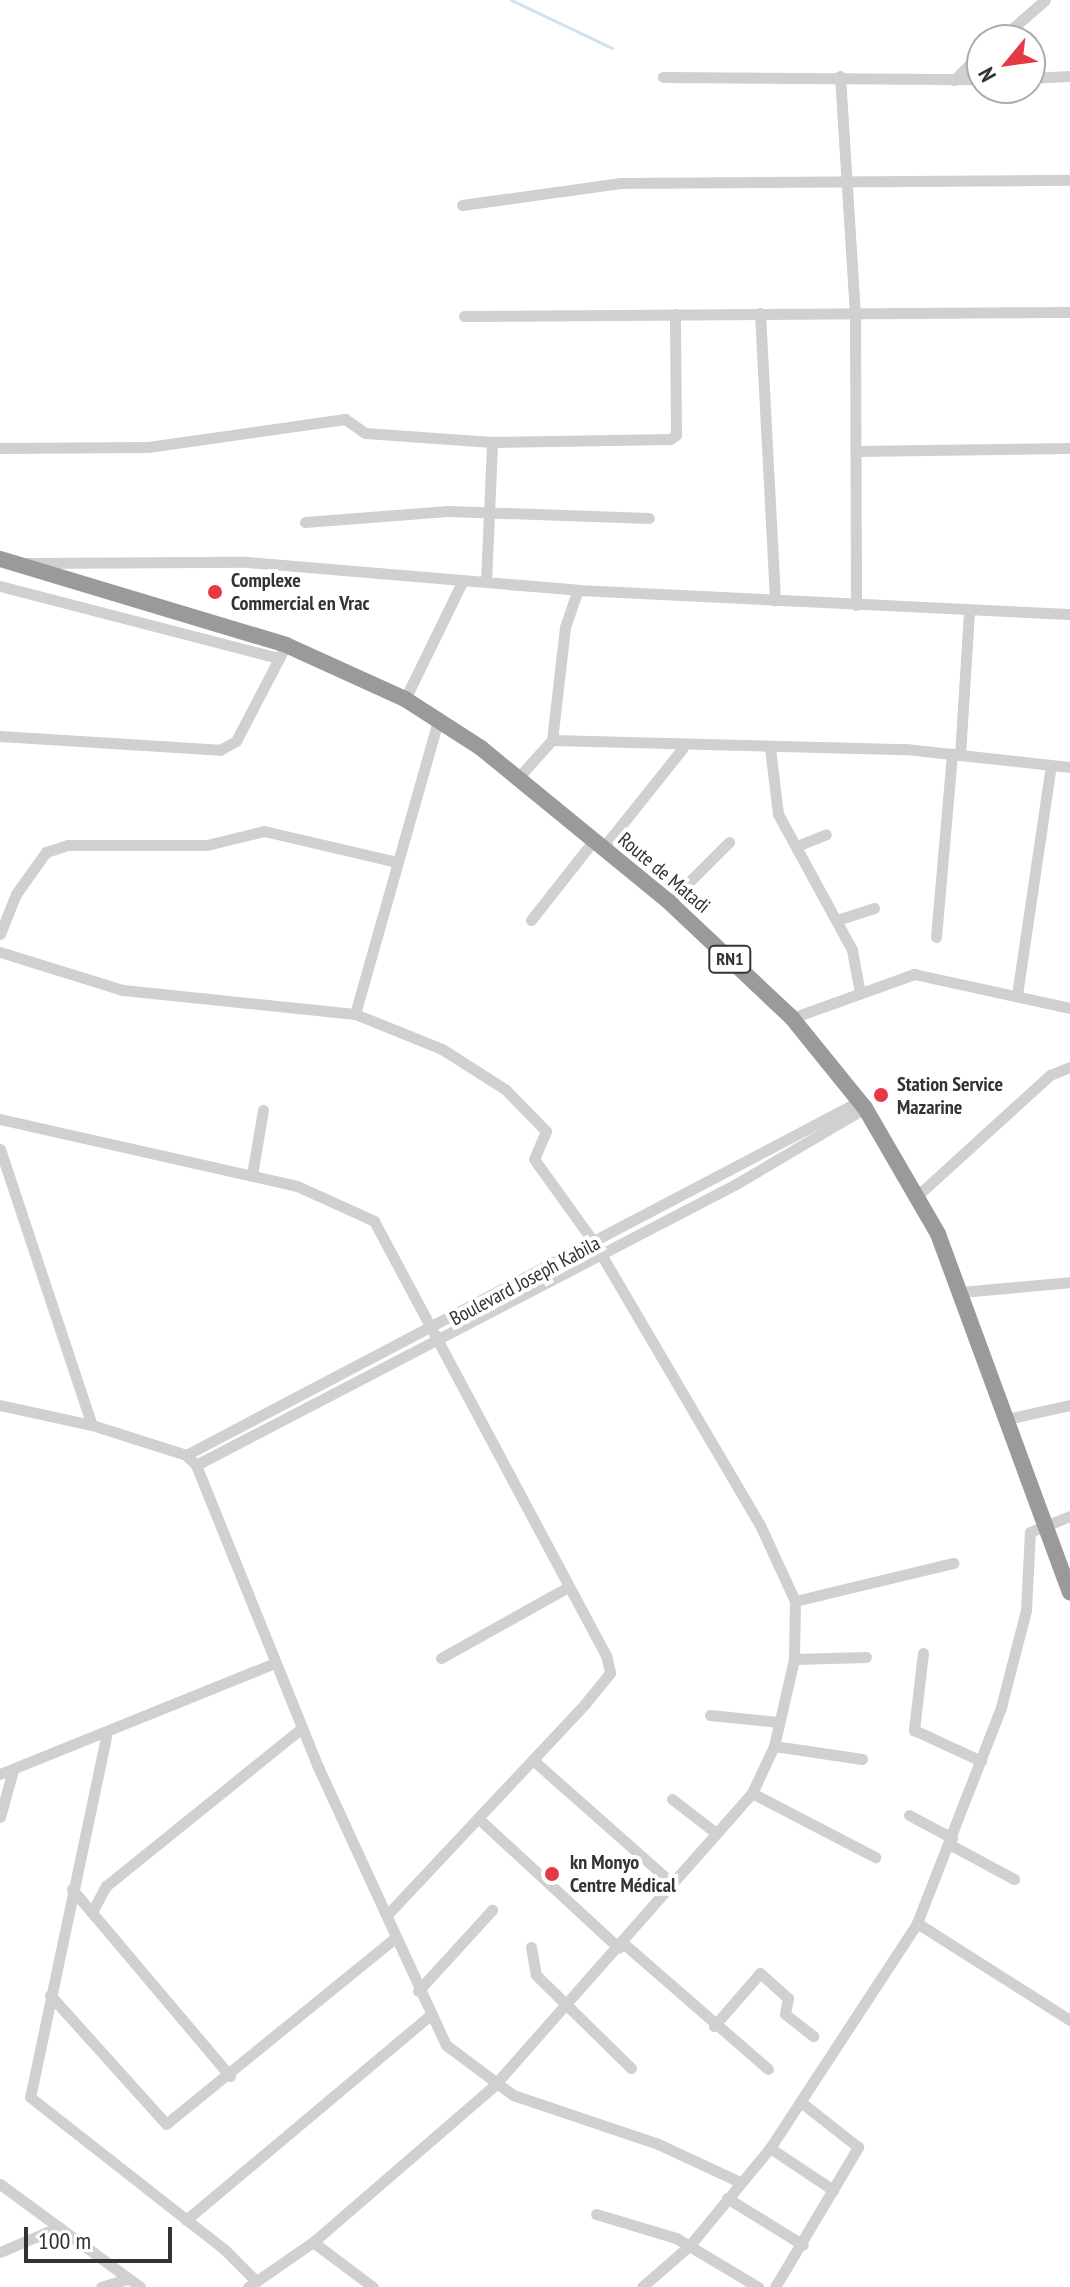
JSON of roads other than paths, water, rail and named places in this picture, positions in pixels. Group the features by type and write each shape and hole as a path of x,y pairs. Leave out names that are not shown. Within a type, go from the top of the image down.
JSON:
{"highway":[{"name":"Route de Matadi","path":"7,561 282,651 405,699 439,718 518,778 669,902 792,1018 862,1104 917,1196 961,1292 1070,1593"}],"street":[{"path":"1017,24 1045,0"},
{"path":"954,80 966,68"},
{"path":"840,76 855,312 856,605"},
{"path":"663,77 840,76 966,80"},
{"path":"1046,77 1070,76"},
{"path":"462,205 620,183 1069,183"},
{"path":"464,316 1070,312"},
{"path":"760,313 775,601"},
{"path":"0,448 148,447 345,419 369,433 492,442 672,439 675,314"},
{"path":"486,582 492,442"},
{"path":"856,451 1070,448"},
{"path":"305,522 435,511 649,518"},
{"path":"7,561 247,562 578,590 1070,614"},
{"path":"405,699 463,580"},
{"path":"0,586 282,651 236,741 220,750 0,736"},
{"path":"518,778 552,740 565,627 578,590"},
{"path":"936,937 969,611"},
{"path":"355,1014 439,718"},
{"path":"552,740 682,749 770,748 956,755 1070,767"},
{"path":"770,748 778,814 837,920 860,993"},
{"path":"531,920 682,749"},
{"path":"1017,995 1051,765"},
{"path":"0,934 16,894 46,852 67,845 207,845 264,831 397,862"},
{"path":"797,846 826,834"},
{"path":"669,902 729,842"},
{"path":"837,920 874,908"},
{"path":"0,952 123,990 355,1014 442,1049 506,1090 546,1131 534,1159 598,1249 760,1525 795,1601 794,1659 774,1746 752,1793 495,2085 313,2242 252,2285 186,2220 32,2100 50,1995 106,1737"},
{"path":"792,1018 914,974 1070,1008"},
{"path":"917,1196 1050,1075 1070,1067"},
{"name":"Boulevard Joseph Kabila","path":"196,1465 436,1341 862,1104"},
{"path":"252,1175 263,1110"},
{"path":"0,1119 252,1175 374,1221 436,1328 436,1341 568,1587 610,1673 534,1761 387,1915"},
{"path":"0,1149 92,1425"},
{"name":"Boulevard Joseph Kabila","path":"186,1455 598,1249"},
{"path":"961,1292 1070,1282"},
{"path":"0,1405 92,1425 186,1455 196,1465 302,1728 387,1915 428,2017 454,2053 495,2085 740,2182"},
{"path":"1007,1419 1070,1405"},
{"path":"642,2287 690,2245 770,2148 917,1923 981,1761 1021,1632 1030,1532 1045,1522 1070,1516"},
{"path":"795,1601 953,1563"},
{"path":"441,1658 568,1587"},
{"path":"923,1653 916,1735 981,1761"},
{"path":"794,1659 866,1657"},
{"path":"0,1774 106,1737 275,1663"},
{"path":"710,1715 779,1722"},
{"path":"92,1912 106,1886 302,1728"},
{"path":"774,1746 862,1759"},
{"path":"534,1761 673,1884"},
{"path":"0,1817 13,1770"},
{"path":"752,1793 875,1857"},
{"path":"672,1799 716,1833"},
{"path":"909,1815 1014,1879"},
{"path":"479,1819 714,2026 768,2069"},
{"path":"72,1889 230,2076"},
{"path":"418,1991 492,1910"},
{"path":"917,1923 1070,2020"},
{"path":"50,1995 162,2123 230,2076 395,1938"},
{"path":"531,1947 536,1975 631,2068"},
{"path":"714,2026 760,1973 788,1998 785,2014 813,2036"},
{"path":"186,2220 428,2017"},
{"path":"775,2287 803,2245 858,2143 802,2103"},
{"path":"770,2148 833,2190"},
{"path":"0,2184 140,2287"},
{"path":"727,2198 803,2245"},
{"path":"596,2214 690,2245 758,2287"},
{"path":"0,2252 59,2227"},
{"path":"313,2242 373,2287"},
{"path":"101,2287 128,2279"}],"waterway":[{"path":"511,0 612,48"}],"place":[{"name":"Complexe Commercial en Vrac","path":"215,592"},
{"name":"Station Service Mazarine","path":"881,1095"},
{"name":"kn Monyo Centre Médical","path":"552,1874"}]}
